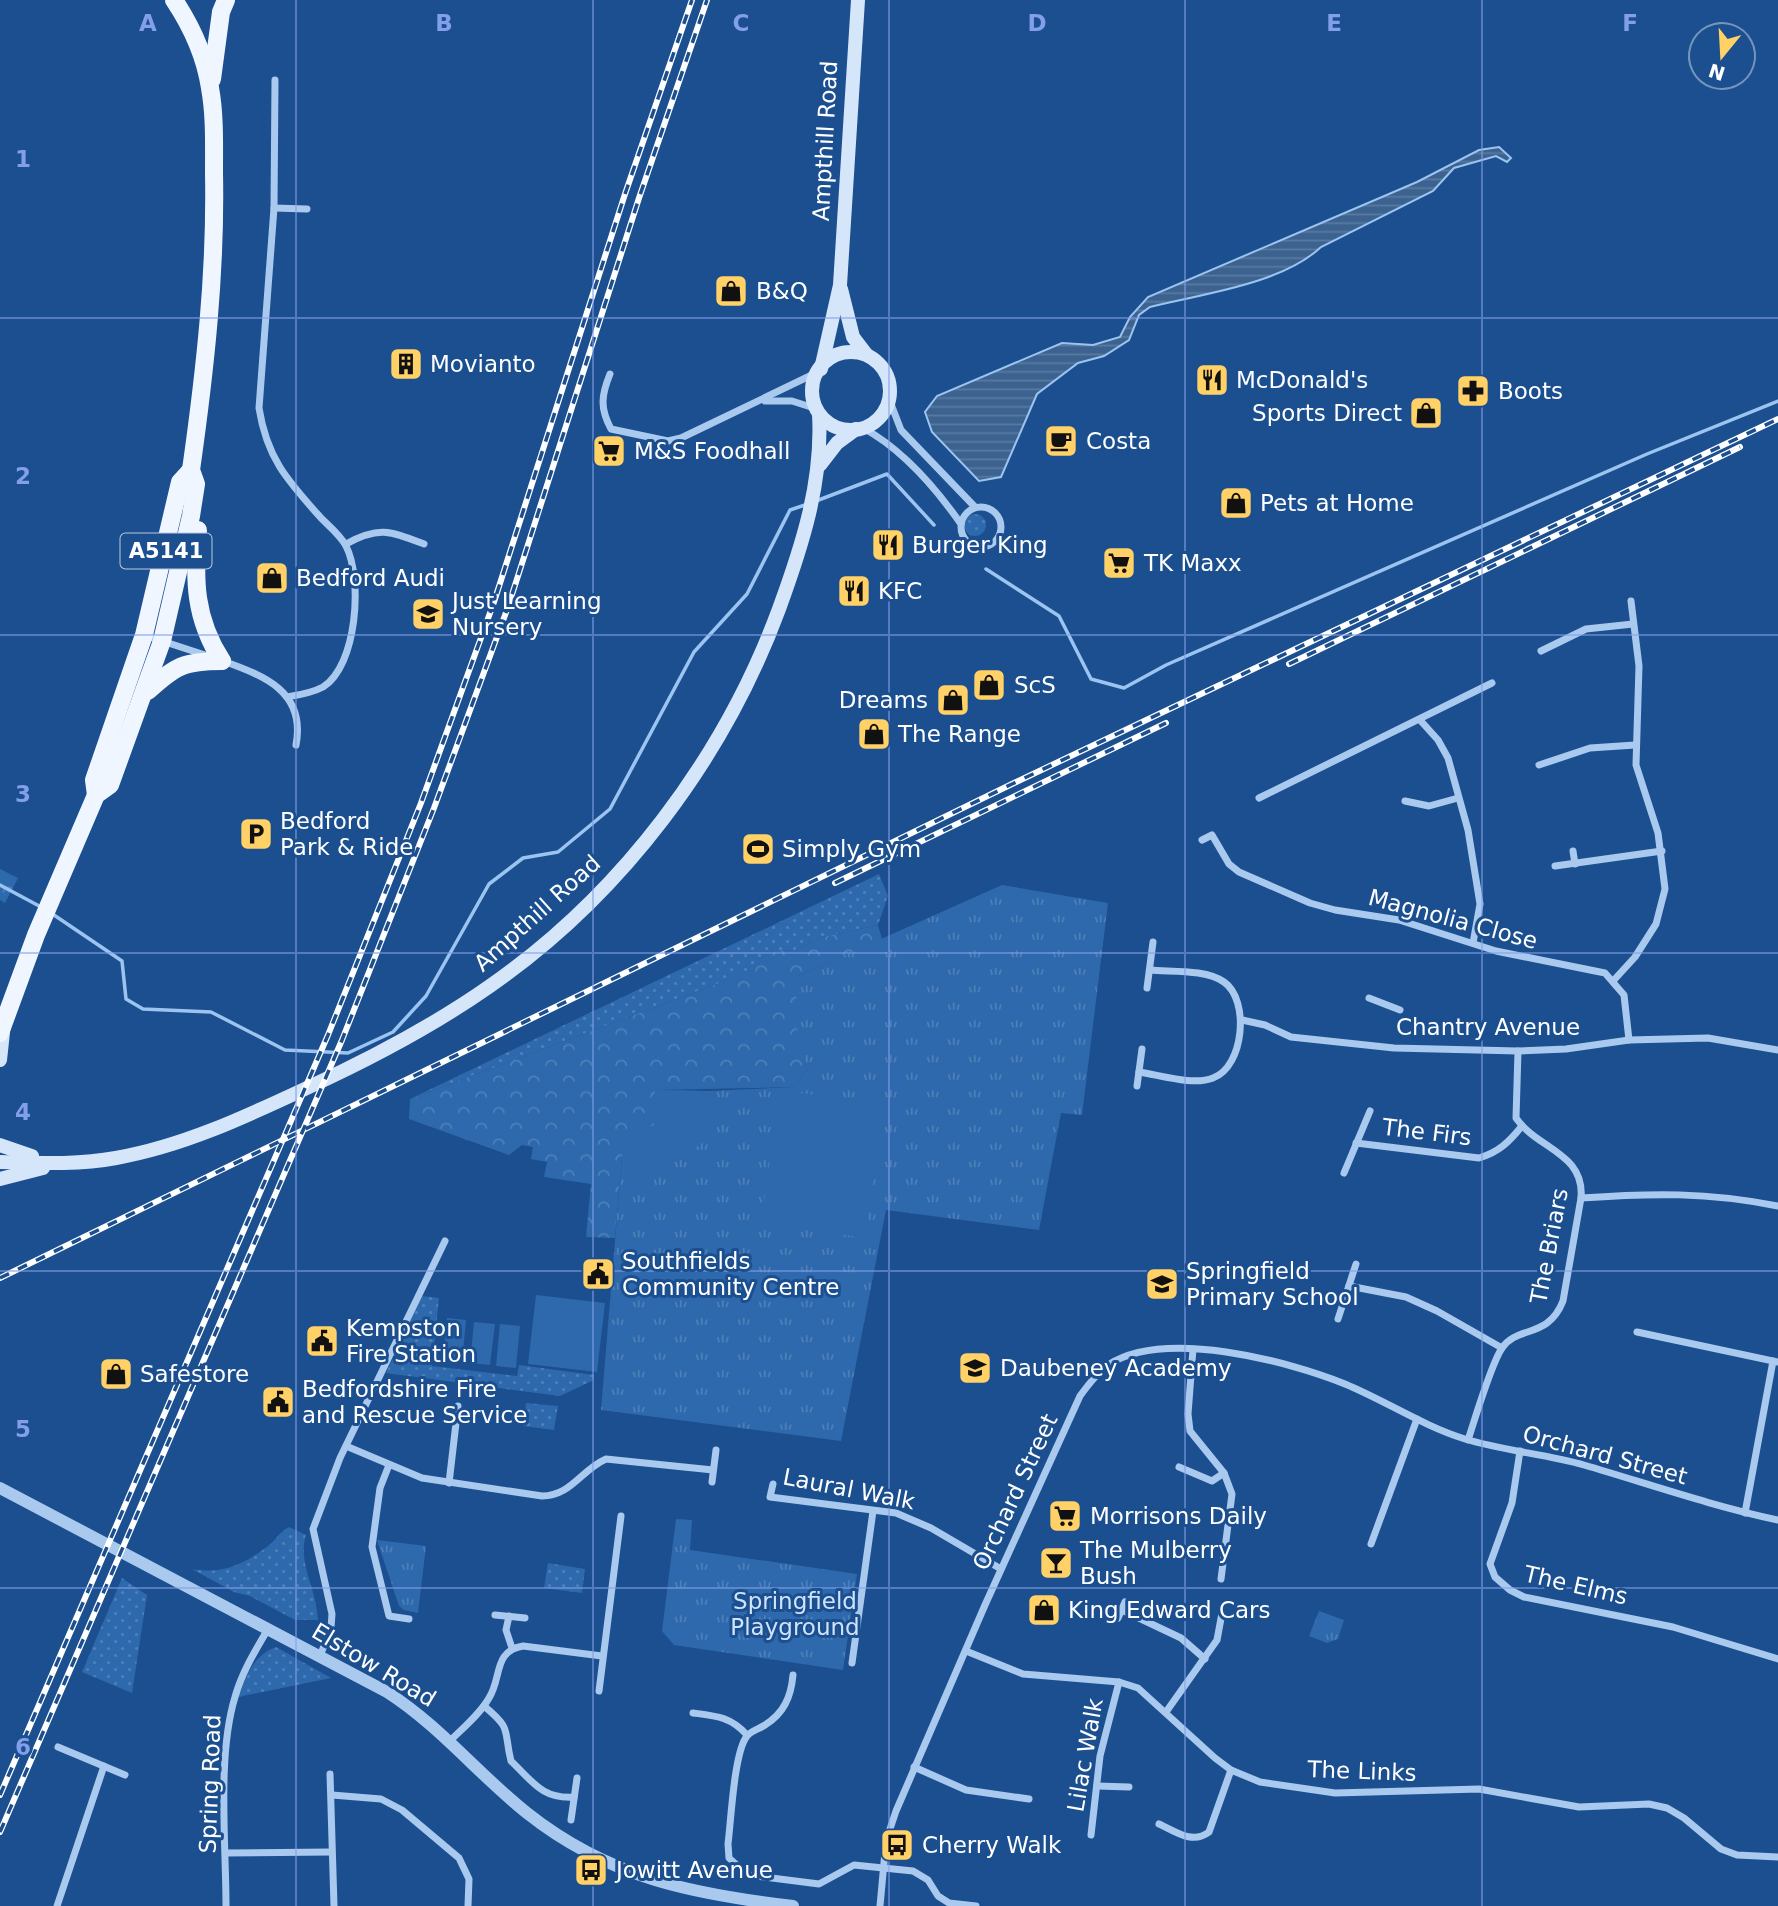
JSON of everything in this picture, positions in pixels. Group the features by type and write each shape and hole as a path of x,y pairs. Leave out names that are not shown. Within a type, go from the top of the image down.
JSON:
{"main road":[{"name":"A5141","path":"174,0 195,35 211,88"},
{"name":"A5141","path":"96,795 110,785 145,694 162,641 191,516 196,484 191,470 211,303 215,216 211,88 216,41 226,0"},
{"name":"Ampthill Road","path":"819,370 840,285 858,0"},
{"name":"Ampthill Road","path":"840,285 850,328 866,354"},
{"path":"866,354 884,369 890,384 889,399 877,419 859,429 833,426 817,411 812,390 819,370 842,355 866,354"},
{"name":"Ampthill Road","path":"0,1162 68,1163 113,1159 171,1145 239,1119 341,1072 468,1001 566,924 647,839 701,765 755,667 774,622 810,510 819,466 817,411"},
{"name":"Ampthill Road","path":"819,466 837,443 859,429"},
{"name":"A5141","path":"2,1026 36,935 96,795 94,780 144,635 180,482 191,470"},
{"path":"191,516 198,529 195,575 198,611 209,642 222,661"},
{"path":"145,694 175,667 199,661 222,661"},
{"path":"0,1060 2,1026"},
{"path":"0,1145 16,1153 68,1163"},
{"name":"Ampthill Road","path":"0,1179 68,1163"}],"street":[{"path":"275,80 274,208 259,408 263,438 275,463 292,485 345,544 356,583 354,616 346,652 336,674 324,686 287,697"},
{"path":"274,208 307,209"},
{"path":"610,374 601,396 603,413 611,429 668,440 681,438 764,401 819,370"},
{"path":"889,399 901,430 975,508"},
{"path":"764,401 792,401 817,411"},
{"path":"859,429 886,440 945,501 961,524"},
{"path":"975,508 987,508 999,519 1000,530 996,540 986,546 975,546 962,535 961,524 965,513 975,508"},
{"path":"345,544 368,532 383,531 424,544"},
{"path":"1629,1040 1624,995 1614,980 1635,957 1656,924 1665,889 1662,851 1636,765 1639,666 1631,601"},
{"path":"1541,651 1586,629 1633,624"},
{"path":"144,635 222,661 272,682 287,697 297,714 299,729 296,745"},
{"path":"1259,798 1492,683"},
{"path":"1420,720 1438,740 1448,758 1468,830 1480,904 1479,922 1473,943"},
{"path":"1539,765 1590,748 1635,745"},
{"path":"1405,801 1429,806 1458,798"},
{"name":"Magnolia Close","path":"1202,840 1212,835 1221,852 1239,872 1310,903 1399,920 1531,960 1593,969 1614,980"},
{"path":"1573,851 1575,864"},
{"path":"1555,866 1662,851"},
{"path":"1147,988 1153,942"},
{"path":"1139,1072 1211,1080 1222,1074 1230,1065 1242,1020 1239,1001 1232,989 1221,979 1150,970"},
{"path":"1369,998 1400,1010"},
{"name":"Chantry Avenue","path":"1242,1020 1265,1025 1291,1037 1325,1043 1518,1051 1566,1049 1629,1040 1708,1038 1778,1050"},
{"path":"1137,1086 1142,1049"},
{"path":"1518,1051 1515,1106 1516,1118 1522,1126"},
{"name":"The Firs","path":"1344,1173 1370,1111"},
{"name":"The Firs","path":"1356,1143 1479,1158 1495,1153 1507,1144 1522,1126"},
{"name":"The Briars","path":"1502,1348 1515,1338 1546,1325 1557,1315 1568,1277 1582,1185 1573,1163 1522,1126"},
{"path":"1580,1198 1671,1192 1711,1195 1778,1206"},
{"path":"320,1656 331,1628 332,1614 313,1528 346,1446 445,1241"},
{"path":"1338,1319 1356,1264"},
{"path":"1349,1286 1406,1297 1437,1311 1502,1348 1468,1440"},
{"path":"1637,1332 1775,1362 1745,1513"},
{"path":"1193,1349 1188,1414 1190,1431 1223,1472 1232,1494 1221,1579"},
{"name":"Orchard Street","path":"880,1906 881,1868 886,1841 914,1767 1080,1396 1110,1364 1138,1353 1193,1349 1275,1362 1345,1384 1468,1440 1582,1464 1745,1513 1778,1520"},
{"path":"449,1483 458,1406"},
{"path":"1371,1544 1417,1419"},
{"path":"346,1446 422,1478 556,1496 568,1490 592,1465 606,1459 713,1471"},
{"path":"712,1482 716,1450"},
{"name":"The Elms","path":"1520,1451 1512,1503 1490,1564 1495,1577 1510,1590 1524,1597 1673,1627 1778,1659"},
{"path":"389,1465 380,1488 372,1547 389,1616 408,1619"},
{"path":"1179,1467 1212,1481 1223,1472"},
{"name":"Laural Walk","path":"773,1484 770,1497 912,1518 1001,1569"},
{"name":"Elstow Road","path":"0,1488 387,1692 421,1714 526,1812 593,1857 655,1882 754,1904 793,1906"},
{"path":"852,1662 873,1511"},
{"path":"599,1691 621,1516"},
{"path":"1118,1618 1124,1606 1181,1638 1205,1659"},
{"path":"1166,1712 1217,1640 1222,1613"},
{"path":"495,1615 525,1618"},
{"path":"509,1616 506,1630 512,1648"},
{"name":"Spring Road","path":"226,1906 229,1721 245,1669 268,1629"},
{"path":"451,1740 492,1694 503,1656 512,1648 523,1646 602,1656"},
{"name":"The Links","path":"966,1651 1023,1674 1119,1682 1138,1688 1231,1770 1260,1782 1314,1792 1378,1794 1479,1789 1579,1807 1648,1804 1676,1813 1721,1849 1737,1855 1778,1857"},
{"path":"793,1675 791,1693 783,1710 767,1724 747,1735 740,1751 728,1844 729,1857 748,1875 819,1884 854,1865 913,1871 928,1880 938,1896 949,1903 976,1906"},
{"name":"Lilac Walk","path":"1091,1835 1100,1756 1119,1682"},
{"path":"484,1706 502,1721 509,1734 511,1761 545,1794 557,1798 574,1797"},
{"path":"694,1713 724,1716 737,1723 747,1735"},
{"path":"58,1747 125,1774"},
{"path":"57,1906 104,1766"},
{"name":"Lilac Walk","path":"914,1767 966,1790 1029,1799"},
{"path":"1159,1824 1188,1837 1202,1837 1209,1832 1231,1770"},
{"path":"330,1774 334,1906"},
{"path":"571,1820 577,1778"},
{"path":"1097,1786 1129,1787"},
{"path":"332,1795 381,1799 402,1810 459,1858 469,1879 468,1906"},
{"path":"1083,1814 1093,1814"},
{"path":"226,1853 331,1852"}],"green space":[{"path":"975,514 983,517 986,525 983,533 975,536 967,533 964,525 967,517"},
{"path":"0,869 18,878 5,903 0,900"},
{"path":"879,874 888,896 878,925 823,937 795,950 770,952 751,969 717,984 410,1099"},
{"path":"1002,885 1108,903 1082,1115 1061,1113 1039,1230 886,1210 841,1441 601,1410 623,1144 654,1125 655,1090 708,1091 794,1087 809,1067 798,1050 796,977"},
{"path":"878,925 882,939 796,977 809,1067 794,1087 655,1090 655,1125 623,1144 615,1238 586,1237 591,1184 544,1177 547,1162 531,1159 533,1147 522,1145 509,1155 409,1119 410,1099 717,984 750,969 770,952 795,950 823,937"},
{"path":"655,1090 708,1091 707,1136 702,1144 647,1173 634,1171 622,1159 623,1144 654,1125"},
{"path":"780,1090 885,1105 865,1238 761,1222"},
{"path":"536,1295 605,1303 597,1372 528,1364"},
{"path":"422,1296 439,1298 432,1366 517,1376 519,1365 594,1375 594,1380 560,1396 386,1373"},
{"path":"447,1318 466,1320 462,1362 443,1360"},
{"path":"474,1322 495,1324 490,1365 470,1363"},
{"path":"500,1324 520,1326 516,1368 496,1366"},
{"path":"526,1403 558,1406 554,1430 523,1426"},
{"name":"Springfield Playground","path":"676,1519 692,1520 690,1550 857,1574 843,1670 674,1645 662,1631"},
{"path":"289,1527 306,1535 304,1555 318,1620 295,1620 192,1569 212,1570 238,1564 268,1547"},
{"path":"377,1540 426,1546 418,1613 399,1606"},
{"path":"548,1563 585,1569 582,1593 544,1588"},
{"path":"122,1578 147,1595 132,1693 82,1672"},
{"path":"1319,1611 1344,1620 1338,1639 1327,1643 1309,1636"},
{"path":"276,1647 331,1678 238,1697 256,1661"}],"shaded area":[{"path":"1499,147 1511,158 1507,162 1496,156 1454,168 1433,191 1321,247 1305,260 1285,270 1240,286 1150,307 1139,315 1129,340 1104,356 1078,363 1037,394 1001,477 979,481 932,432 925,412 937,396 1062,343 1093,345 1120,337 1130,317 1148,297 1417,182 1479,150"}],"waterway":[{"path":"986,569 1059,616 1091,679 1124,688 1166,665 1647,454 1778,401"},
{"path":"816,501 887,474 934,525"},
{"path":"51,913 122,961 126,999 143,1009 211,1012 285,1050 348,1053 393,1032 426,996 489,884 523,858 558,852 610,809 694,652 747,594 790,510 805,505"},
{"path":"0,885 41,907"}],"railway":[{"path":"0,1795 328,1035 421,803 494,602 625,194 692,0"},
{"path":"0,1832 342,1040 434,808 508,607 639,198 707,0"},
{"path":"0,1278 1012,784 1778,419"},
{"path":"1289,664 1740,447"},
{"path":"835,883 1166,723"}],"place":[{"name":"B&Q","path":"731,291"},
{"name":"Movianto","path":"406,364"},
{"name":"McDonald's","path":"1212,380"},
{"name":"Boots","path":"1473,391"},
{"name":"Sports Direct","path":"1426,413"},
{"name":"Costa","path":"1061,441"},
{"name":"M&S Foodhall","path":"609,451"},
{"name":"Pets at Home","path":"1236,503"},
{"name":"Burger King","path":"888,545"},
{"name":"TK Maxx","path":"1119,563"},
{"name":"Bedford Audi","path":"272,578"},
{"name":"KFC","path":"854,591"},
{"name":"Just Learning Nursery","path":"428,614"},
{"name":"ScS","path":"989,685"},
{"name":"Dreams","path":"953,700"},
{"name":"The Range","path":"874,734"},
{"name":"Bedford Park & Ride","path":"256,834"},
{"name":"Simply Gym","path":"758,849"},
{"name":"Southfields Community Centre","path":"598,1274"},
{"name":"Springfield Primary School","path":"1162,1284"},
{"name":"Kempston Fire Station","path":"322,1341"},
{"name":"Daubeney Academy","path":"975,1368"},
{"name":"Safestore","path":"116,1374"},
{"name":"Bedfordshire Fire and Rescue Service","path":"278,1402"},
{"name":"Morrisons Daily","path":"1065,1516"},
{"name":"The Mulberry Bush","path":"1056,1563"},
{"name":"King Edward Cars","path":"1044,1610"},
{"name":"Cherry Walk","path":"897,1845"},
{"name":"Jowitt Avenue","path":"591,1870"}]}
